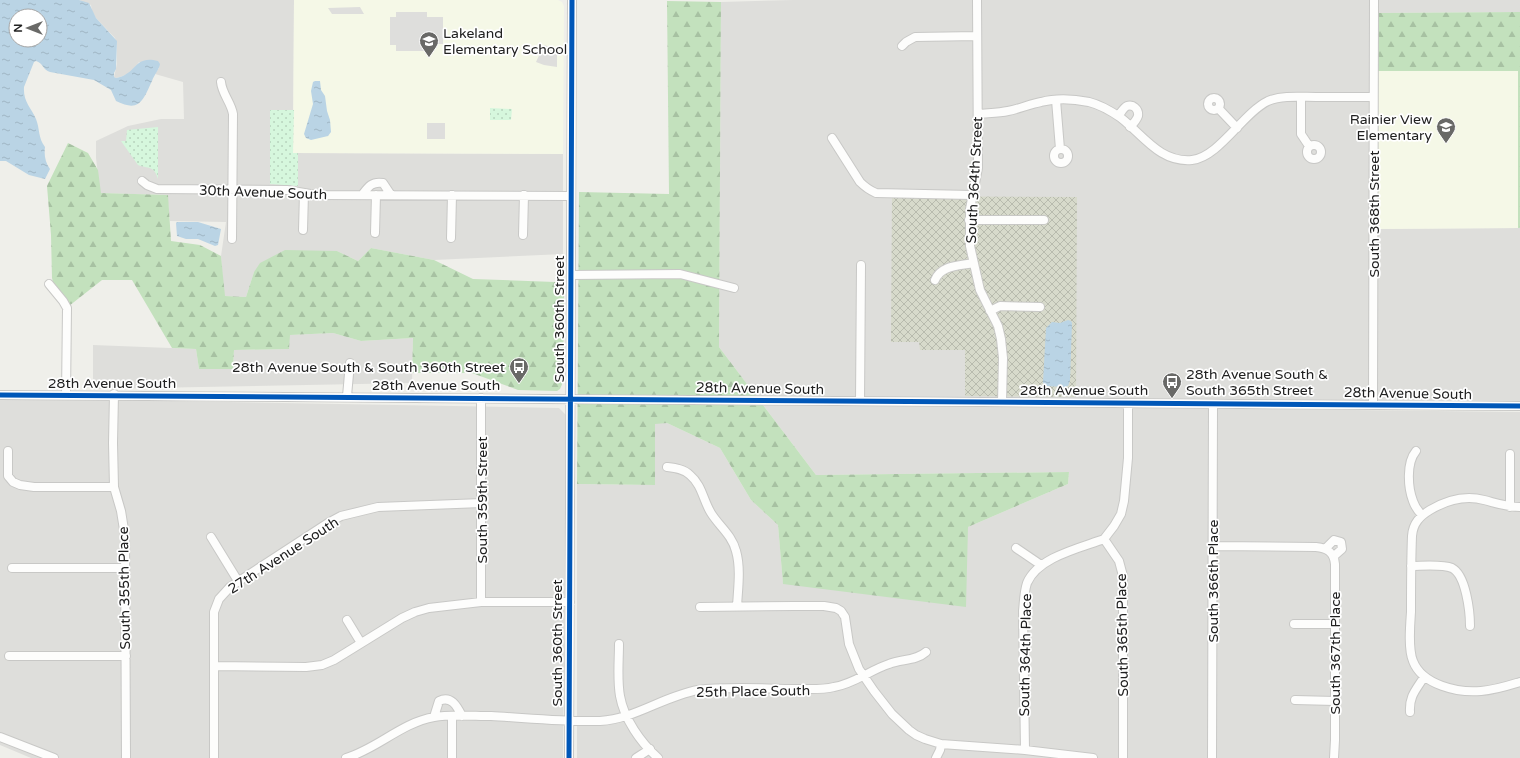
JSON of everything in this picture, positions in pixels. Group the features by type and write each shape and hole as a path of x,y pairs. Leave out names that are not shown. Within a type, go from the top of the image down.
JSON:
{"street":[{"name":"South 360th Street","path":"569,758 572,0"},
{"name":"South 364th Street","path":"977,0 978,168 972,195 969,220 970,246 980,290 998,326 1002,348 1002,402"},
{"name":"South 368th Street","path":"1373,405 1374,0"},
{"path":"902,46 915,37 977,36"},
{"path":"221,82 224,94 232,106 233,114 232,239"},
{"path":"1301,97 1301,134 1309,146"},
{"path":"978,114 1007,111 1042,101 1074,100 1088,102 1103,106 1118,116 1148,145 1157,151 1175,158 1188,160 1201,158 1207,155 1237,128 1256,108 1269,101 1281,98 1301,97 1373,97"},
{"path":"1056,100 1060,149"},
{"path":"1118,116 1127,106 1136,108 1138,111 1138,117 1130,127"},
{"path":"1219,109 1237,128"},
{"path":"832,138 860,182 866,188 876,193 972,195"},
{"name":"30th Avenue South","path":"142,181 157,189 287,190 316,195 571,196"},
{"path":"362,195 372,183 378,182 383,183 391,195"},
{"path":"303,230 304,193"},
{"path":"375,234 376,195"},
{"path":"451,238 452,195"},
{"path":"524,195 524,235"},
{"path":"969,220 1044,220"},
{"path":"934,280 943,270 973,263"},
{"path":"860,401 861,265"},
{"path":"571,275 680,274 734,288"},
{"path":"49,284 67,308 66,395"},
{"path":"990,311 1000,306 1040,307"},
{"path":"347,396 350,363"},
{"name":"28th Avenue South","path":"0,394 1520,406"},
{"name":"South 355th Place","path":"114,394 114,487 123,523 125,568 126,758"},
{"name":"South 359th Street","path":"481,398 481,602"},
{"path":"1016,548 1041,565 1054,558 1104,539 1121,514 1124,501 1128,458 1128,403"},
{"name":"South 366th Place","path":"1212,758 1213,404"},
{"path":"8,451 8,476 13,482 20,485 34,487 114,487"},
{"path":"1416,451 1410,462 1410,487 1413,502 1422,515"},
{"path":"1510,454 1510,507"},
{"path":"667,467 684,471 695,480 711,512 734,544 738,565 738,606"},
{"path":"1520,508 1510,507 1480,499 1464,498 1446,501 1422,515 1416,522 1412,530 1411,566 1411,655 1416,668 1424,677 1453,689 1472,691 1494,689 1520,682"},
{"name":"27th Avenue South","path":"214,666 214,612 219,600 227,590 238,581 328,523 341,516 378,507 482,503"},
{"path":"211,537 238,581"},
{"name":"South 365th Place","path":"1104,539 1119,561 1123,576 1123,758"},
{"name":"South 367th Place","path":"1213,546 1311,547 1329,552 1335,564 1336,740 1334,758"},
{"name":"South 364th Place","path":"1025,750 1024,602 1028,582 1034,571 1041,565"},
{"path":"1411,566 1444,566 1455,571 1460,578 1468,601 1470,626"},
{"path":"12,568 125,568"},
{"path":"214,758 214,666 314,666 334,660 397,621 415,612 429,608 481,602 570,602"},
{"path":"700,607 830,607 838,609 842,612 852,653 864,676 884,704 909,730 925,739 941,744 1025,750 1092,758"},
{"path":"347,620 361,643"},
{"path":"1294,624 1335,624"},
{"path":"619,644 620,692 622,704 643,741 658,758"},
{"name":"25th Place South","path":"346,758 396,732 422,720 434,717 462,716 610,720 628,716 677,696 697,690 821,689 840,686 889,664 918,657 926,652"},
{"path":"9,656 126,656"},
{"path":"1410,712 1412,696 1424,677"},
{"path":"434,717 439,701 446,699 454,702 462,716"},
{"path":"1295,700 1335,702"},
{"path":"452,716 452,758"},
{"path":"0,737 54,758"},
{"path":"936,758 941,744"},
{"path":"636,758 650,750"}],"shaded area":[{"path":"79,0 294,0 293,153 563,154 563,254 434,260 371,248 358,261 337,251 254,272 246,297 224,296 221,256 226,222 170,221 167,195 100,193 96,158 96,141 128,126 161,119 184,119 183,82 155,74 159,68 139,62 130,73 116,78 114,77 117,64 117,45 115,38 96,18 92,11 91,5"},
{"name":"Lakeland Elementary School","path":"294,0 558,0 562,2 564,6 563,154 293,153"},
{"path":"793,0 1520,0 1520,12 1374,13 1374,229 1520,228 1520,406 1117,407 1520,412 1520,758 577,758 577,484 655,485 655,423 667,423 720,448 751,500 778,525 783,583 968,527 1068,484 1069,472 816,475 719,347 721,2"},
{"path":"360,7 364,14 332,14 328,8"},
{"path":"396,12 427,12 427,17 443,17 443,44 434,44 434,51 396,51 396,45 390,45 390,17 396,17"},
{"path":"544,45 557,49 557,67 536,62"},
{"name":"Rainier View Elementary","path":"1373,71 1518,71 1518,228 1374,229"},
{"path":"427,123 445,123 445,139 427,139"},
{"path":"892,196 1077,197 1076,397 965,396 965,350 920,350 919,342 891,342"},
{"path":"333,333 361,341 413,338 412,383 93,389 93,345 196,349 199,369 233,369 234,350 289,349 289,335"},
{"path":"0,398 559,408 566,415 563,758 31,758 0,745"}],"green space":[{"path":"667,1 721,2 719,347 816,475 1069,472 1068,484 968,527 966,607 783,584 778,525 751,500 720,448 667,423 655,424 655,485 577,484 579,192 669,194"},
{"path":"1520,12 1520,228 1518,228 1518,71 1373,71 1374,13"},
{"path":"490,108 512,109 511,120 490,120"},
{"path":"270,110 294,110 293,153 298,153 298,186 270,184"},
{"path":"158,127 158,179 153,169 138,165 121,141 126,141 127,130"},
{"path":"68,143 88,153 98,170 101,193 168,195 171,241 200,245 221,256 225,296 246,297 254,272 260,263 285,250 337,251 358,261 371,248 434,260 473,279 555,282 564,297 563,382 560,389 557,391 518,390 472,373 412,373 413,338 361,341 333,333 290,335 289,349 234,350 233,369 199,369 196,349 172,348 132,280 102,280 69,306 54,286 52,278 51,235 47,186"}],"water":[{"path":"0,0 79,0 89,3 96,18 117,41 116,69 114,77 116,78 123,76 144,61 158,61 160,64 143,99 140,103 130,106 116,101 111,90 94,80 50,72 40,63 36,61 34,62 24,87 24,92 26,101 36,119 41,140 45,147 46,161 50,169 45,179 29,175 6,161 0,161"},
{"path":"320,81 321,90 325,96 331,132 328,136 311,140 306,138 304,134 313,104 311,91 313,82"},
{"path":"177,222 198,222 221,229 218,245 215,246 198,239 186,239 177,236"},
{"path":"1068,320 1072,323 1070,381 1068,386 1065,387 1044,385 1046,328 1052,322 1060,323"}],"cycle path":[{"path":"569,758 572,0"},
{"path":"0,395 1520,406"}],"place":[{"name":"Lakeland Elementary School","path":"429,58"},
{"name":"Rainier View Elementary","path":"1446,144"},
{"name":"28th Avenue South & South 360th Street","path":"519,384"},
{"name":"28th Avenue South & South 365th Street","path":"1172,399"}]}
